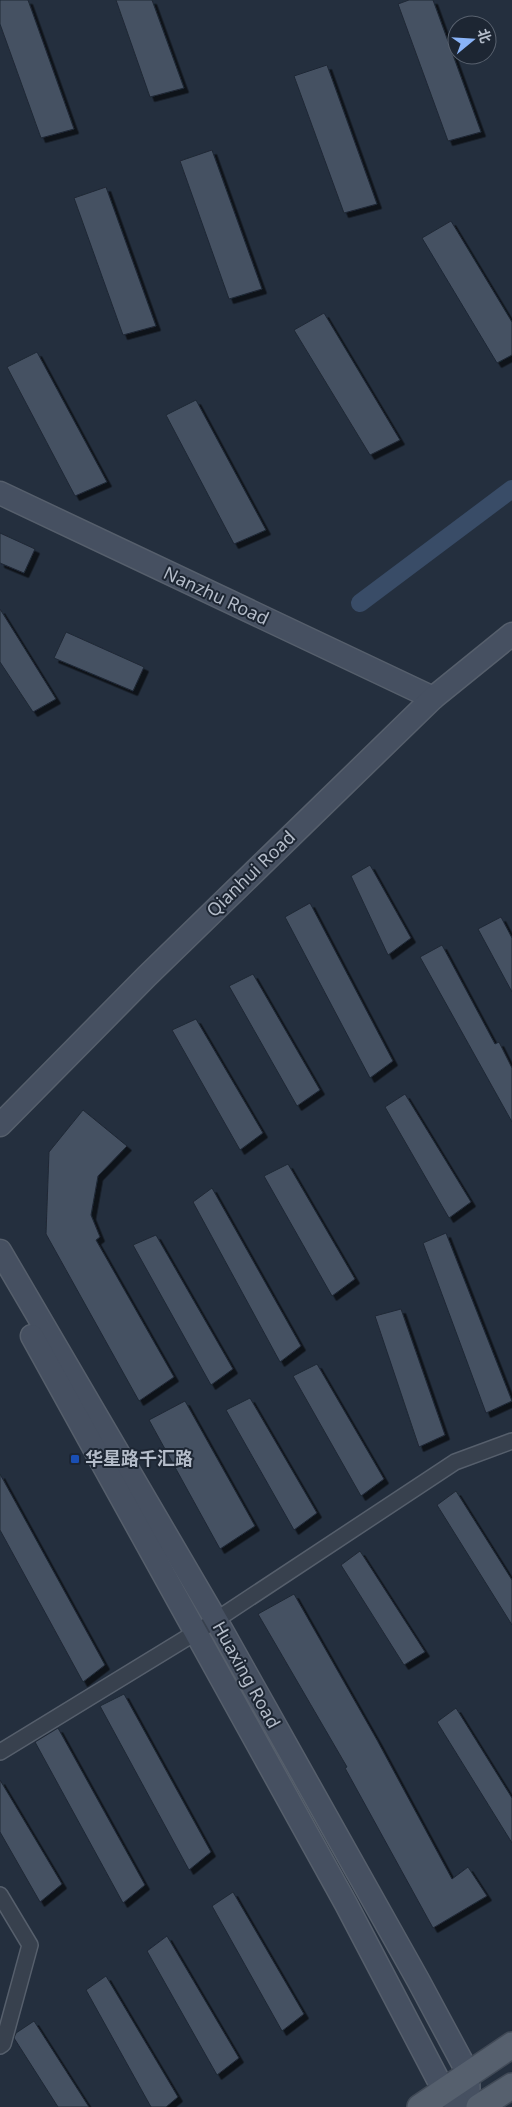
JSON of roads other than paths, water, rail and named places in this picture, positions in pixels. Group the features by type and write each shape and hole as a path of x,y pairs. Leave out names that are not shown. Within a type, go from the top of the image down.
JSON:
{"main road":[{"path":"420,2107 453,2099 468,2073 512,2045"},
{"path":"479,2107 512,2086"}],"street":[{"name":"Nanzhu Road","path":"0,493 433,698"},
{"name":"Qianhui Road","path":"0,1125 147,976 433,698 512,634"},
{"name":"Huaxing Road","path":"0,1251 216,1620 418,1980 468,2073 469,2107"},
{"path":"0,1278 453,2099"},
{"path":"0,1752 216,1620 455,1462 512,1442"},
{"path":"0,1895 30,1945 0,2046"}],"waterway":[{"path":"360,603 512,489"}],"place":[{"name":"华星路千汇路","path":"75,1459"}]}
